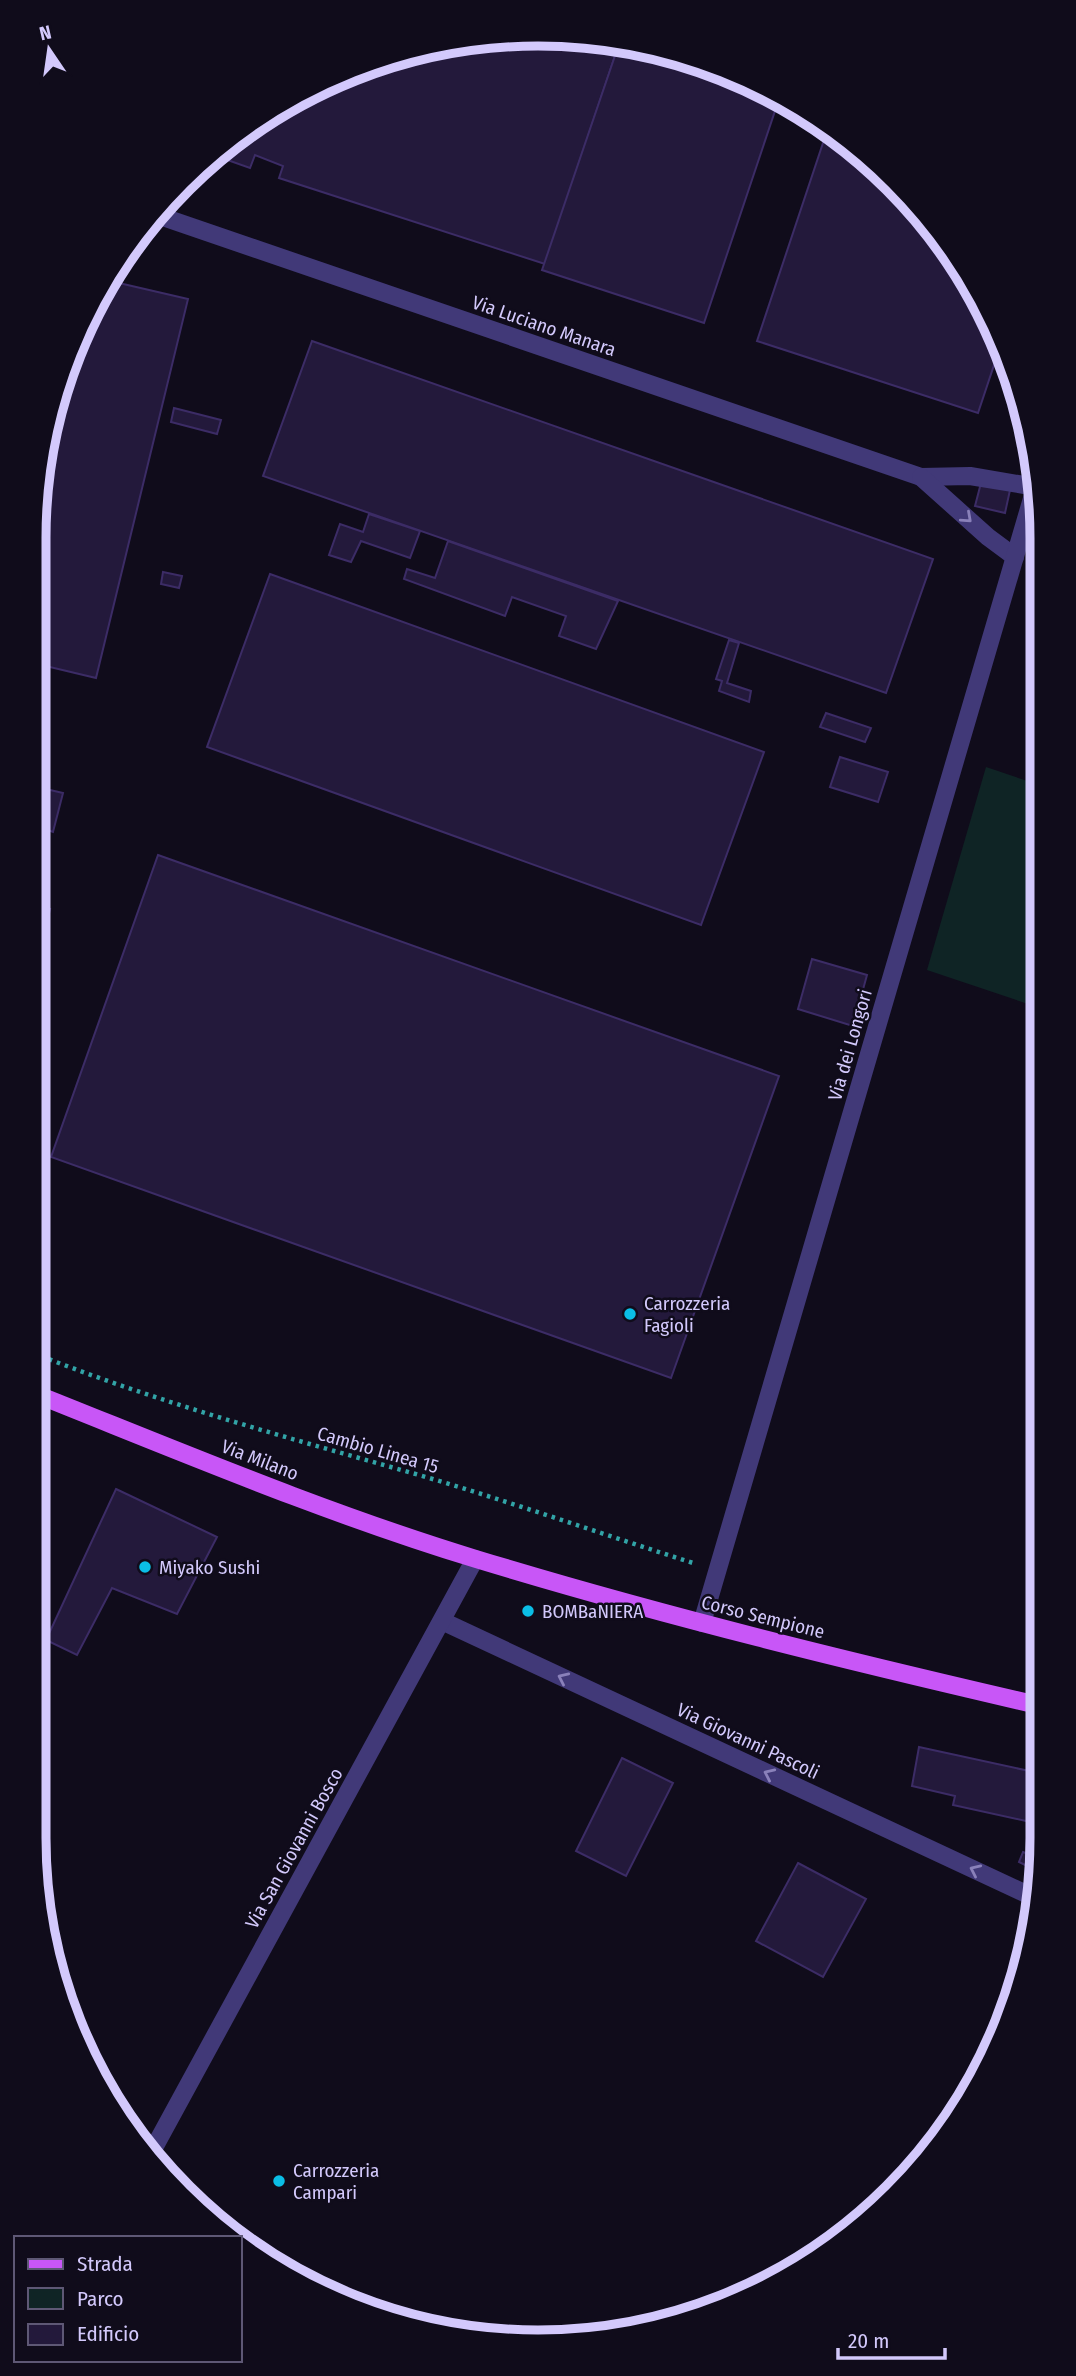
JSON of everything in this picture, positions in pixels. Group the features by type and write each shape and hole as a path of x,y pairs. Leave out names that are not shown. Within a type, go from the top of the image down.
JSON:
{"main road":[{"name":"Via Milano","path":"46,1398 230,1472 475,1559"},
{"name":"Corso Sempione","path":"475,1559 702,1623 1030,1703"}],"street":[{"name":"Via Luciano Manara","path":"164,217 922,477 970,477 1027,482"},
{"name":"Via Luciano Manara","path":"922,477 988,537 1015,556"},
{"name":"Via dei Longori","path":"702,1623 1029,509"},
{"name":"Via San Giovanni Bosco","path":"155,2147 475,1559"},
{"name":"Via Giovanni Pascoli","path":"442,1621 1027,1894"}],"path":[{"name":"Cambio Linea 15","path":"46,1358 283,1438 422,1476 717,1571"}],"green space":[{"path":"986,767 1030,782 1030,1005 927,970"}],"building":[{"path":"506,47 570,47 616,52 545,264 279,178 283,166 255,155 250,168 224,159 264,129 320,96 411,62"},
{"path":"616,52 665,62 696,72 776,107 704,323 542,270"},
{"path":"825,138 886,190 929,238 965,292 996,359 978,413 757,341"},
{"path":"117,283 188,299 96,678 46,666 47,506 62,411 83,350"},
{"path":"312,341 933,559 886,693 263,476"},
{"path":"174,408 221,420 217,434 171,422"},
{"path":"981,483 1010,490 1005,513 975,506"},
{"path":"369,514 420,531 410,558 361,541 351,562 329,555 340,524 363,532"},
{"path":"448,541 618,601 596,649 559,636 566,616 512,597 505,616 404,579 407,569 435,578"},
{"path":"163,572 182,576 179,588 161,584"},
{"path":"270,574 764,752 701,925 207,747"},
{"path":"729,640 739,643 727,683 751,691 749,702 719,691 722,681 716,679"},
{"path":"826,713 871,728 865,742 820,727"},
{"path":"840,757 888,772 878,802 830,787"},
{"path":"46,789 63,793 53,832 48,830 46,838"},
{"path":"158,855 779,1076 671,1378 51,1157"},
{"path":"46,909 50,909 46,927"},
{"path":"812,959 867,975 853,1026 798,1009"},
{"path":"116,1489 217,1537 177,1614 112,1588 77,1655 46,1640"},
{"path":"919,1747 1030,1771 1030,1822 953,1805 955,1796 912,1786"},
{"path":"622,1758 673,1783 626,1876 576,1851"},
{"path":"1023,1852 1029,1855 1029,1867 1019,1862"},
{"path":"798,1863 866,1899 823,1977 756,1941"}],"place":[{"name":"Carrozzeria Fagioli","path":"630,1314"},
{"name":"Miyako Sushi","path":"145,1567"},
{"name":"BOMBaNIERA","path":"528,1611"},
{"name":"Carrozzeria Campari","path":"279,2181"}]}
